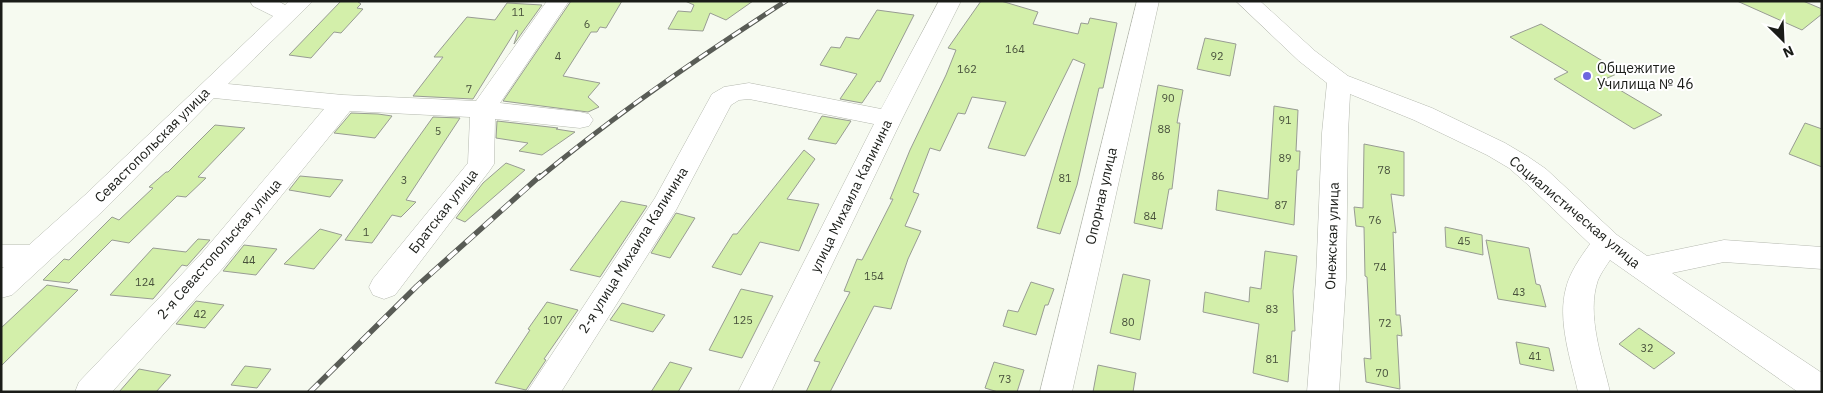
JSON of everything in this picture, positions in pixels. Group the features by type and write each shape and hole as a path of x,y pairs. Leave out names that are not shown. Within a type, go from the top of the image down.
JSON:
{"street":[{"path":"261,1 295,8"},
{"path":"483,109 558,1"},
{"name":"улица Михаила Калинина","path":"754,392 889,119 950,1"},
{"name":"Опорная улица","path":"1056,392 1148,1"},
{"name":"Социалистическая улица","path":"1247,1 1307,56 1339,80 1423,114 1507,155 1536,176 1607,243 1822,391"},
{"name":"Севастопольская улица","path":"1,287 95,202 208,90 295,8"},
{"name":"Онежская улица","path":"1323,392 1331,279 1335,133 1339,80"},
{"path":"208,90 343,103 483,109 580,120"},
{"name":"2-я улица Михаила Калинина","path":"543,392 666,203 721,100 733,93 749,91 889,119"},
{"name":"2-я Севастопольская улица","path":"91,392 212,261 343,103"},
{"name":"Братская улица","path":"384,287 480,164 483,109"},
{"path":"1594,392 1578,315 1578,295 1584,278 1607,243"},
{"path":"1641,268 1724,251 1822,258"},
{"path":"1,256 34,256"}],"building":[{"path":"341,1 357,1 361,4 357,8 363,9 341,33 334,32 311,58 289,55"},
{"path":"571,1 622,1 606,28 600,27 597,32 591,32 563,76 600,83 588,97 599,107 588,112 503,101"},
{"path":"685,1 753,1 726,20 710,13 703,31 668,29 678,11 691,12 694,5"},
{"path":"981,1 1001,1 1038,12 1033,24 1078,34 1081,23 1088,24 1090,18 1117,23 1103,88 1099,88 1077,185 1060,234 1037,228 1085,64 1073,59 1025,156 988,148 1006,102 972,97 965,114 958,113 940,151 930,148 913,192 919,194 905,226 921,231 908,259 891,309 874,306 830,392 806,392 820,362 814,361 850,292 844,291 857,259 862,260 893,199 890,199 910,150 946,75 956,50 948,48"},
{"path":"1737,1 1803,1 1822,9 1822,14 1802,30"},
{"path":"507,3 542,5 514,44 518,31 516,30 473,99 413,96 443,57 434,57 467,17 495,20"},
{"path":"877,10 914,15 880,82 877,81 862,103 840,99 857,74 820,65 831,47 840,48 846,37 859,39"},
{"name":"Общежитие Училища № 46","path":"1541,24 1621,72 1603,80 1662,115 1634,129 1554,79 1568,72 1510,37"},
{"path":"1205,38 1236,44 1230,76 1197,69"},
{"path":"1158,85 1183,90 1177,123 1180,123 1172,189 1169,189 1162,229 1134,223"},
{"path":"1274,106 1298,110 1296,151 1300,151 1294,225 1216,210 1218,190 1268,199"},
{"path":"351,113 392,116 375,138 334,133"},
{"path":"822,116 851,121 836,144 808,139"},
{"path":"433,117 460,118 406,200 416,202 401,217 392,215 372,243 345,240"},
{"path":"497,121 558,128 556,129 575,132 542,155 519,151 528,143 496,138"},
{"path":"1805,123 1822,129 1822,167 1789,154"},
{"path":"215,125 245,128 198,177 206,178 186,197 177,196 129,243 112,240 69,283 43,280 64,259 69,260 112,217 119,220 153,188 149,187 168,172"},
{"path":"1364,144 1404,152 1404,196 1391,194 1396,233 1393,232 1396,315 1400,315 1402,336 1397,335 1400,389 1366,382 1364,358 1371,359 1367,277 1365,276 1364,227 1356,226 1354,207 1363,208"},
{"path":"804,150 815,159 787,199 819,204 799,251 760,242 741,275 712,267 733,234 737,234"},
{"path":"506,163 525,170 465,222 456,218 483,183"},
{"path":"300,176 343,180 330,197 289,190"},
{"path":"621,201 647,206 600,277 570,270"},
{"path":"676,213 695,218 670,258 651,253"},
{"path":"1445,227 1482,235 1483,255 1446,247"},
{"path":"320,229 342,235 314,269 284,264"},
{"path":"198,239 210,240 187,266 182,265 153,299 110,295 153,248 186,252"},
{"path":"1486,240 1529,248 1536,284 1540,285 1546,307 1498,299"},
{"path":"244,245 277,249 256,275 223,271"},
{"path":"1265,251 1297,256 1293,291 1295,331 1292,331 1288,382 1253,373 1259,324 1203,312 1205,292 1249,302 1250,287 1261,289"},
{"path":"1123,274 1150,280 1140,340 1110,333"},
{"path":"1031,282 1054,289 1048,305 1045,305 1036,335 1003,326 1008,310 1018,312"},
{"path":"47,285 78,290 1,366 1,328"},
{"path":"741,289 773,296 742,358 709,350"},
{"path":"196,301 224,305 205,328 176,324"},
{"path":"547,302 578,310 544,359 546,360 526,390 495,383 530,330 528,329"},
{"path":"622,303 665,315 653,332 610,320"},
{"path":"1639,328 1675,353 1654,369 1619,344"},
{"path":"1516,342 1549,348 1554,371 1520,364"},
{"path":"670,362 692,368 678,392 651,392"},
{"path":"994,362 1024,370 1017,392 998,392 985,388"},
{"path":"1098,365 1136,373 1133,392 1093,392"},
{"path":"245,366 271,369 257,388 231,385"},
{"path":"139,369 171,375 156,392 119,392"}],"railway":[{"path":"539,178 598,131 660,86 786,1"},
{"path":"310,392 417,286 540,176"}],"place":[{"name":"Общежитие Училища № 46","path":"1587,76"}]}
